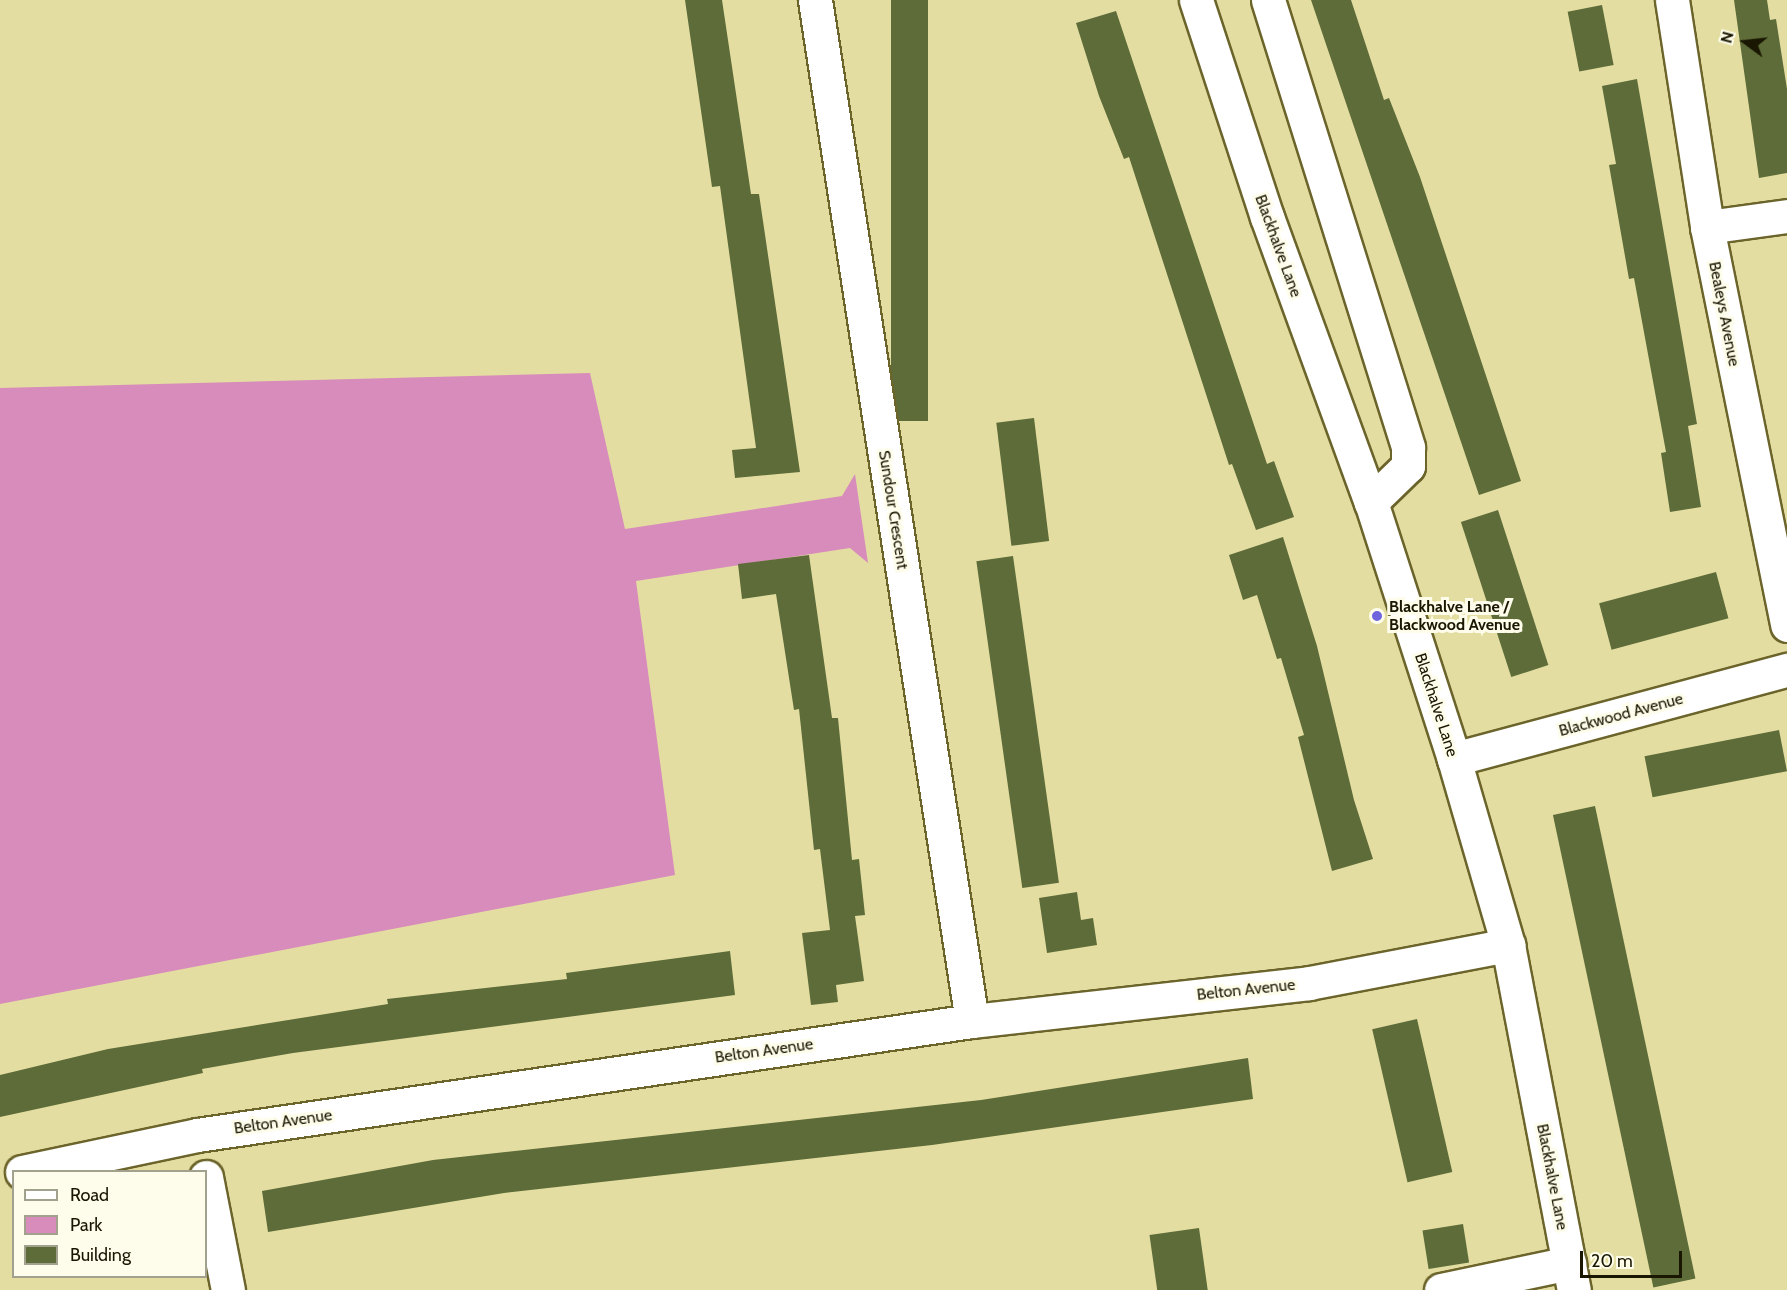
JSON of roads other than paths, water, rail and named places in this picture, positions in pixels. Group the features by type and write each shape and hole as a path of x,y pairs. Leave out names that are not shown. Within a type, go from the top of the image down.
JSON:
{"street":[{"name":"Sundour Crescent","path":"815,0 972,1021"},
{"name":"Blackhalve Lane","path":"1196,0 1268,217 1371,502 1454,759 1508,945 1571,1276"},
{"path":"1268,0 1408,448 1408,466 1371,502"},
{"name":"Bealeys Avenue","path":"1672,0 1707,227 1787,625"},
{"path":"1707,227 1787,216"},
{"name":"Blackwood Avenue","path":"1454,759 1787,669"},
{"name":"Belton Avenue","path":"31,1170 197,1135 972,1021 1309,983 1508,945"},
{"path":"197,1135 204,1170"},
{"path":"207,1182 228,1290"},
{"path":"1441,1290 1571,1276"}],"place":[{"name":"Blackhalve Lane / Blackwood Avenue","path":"1377,616"}]}
